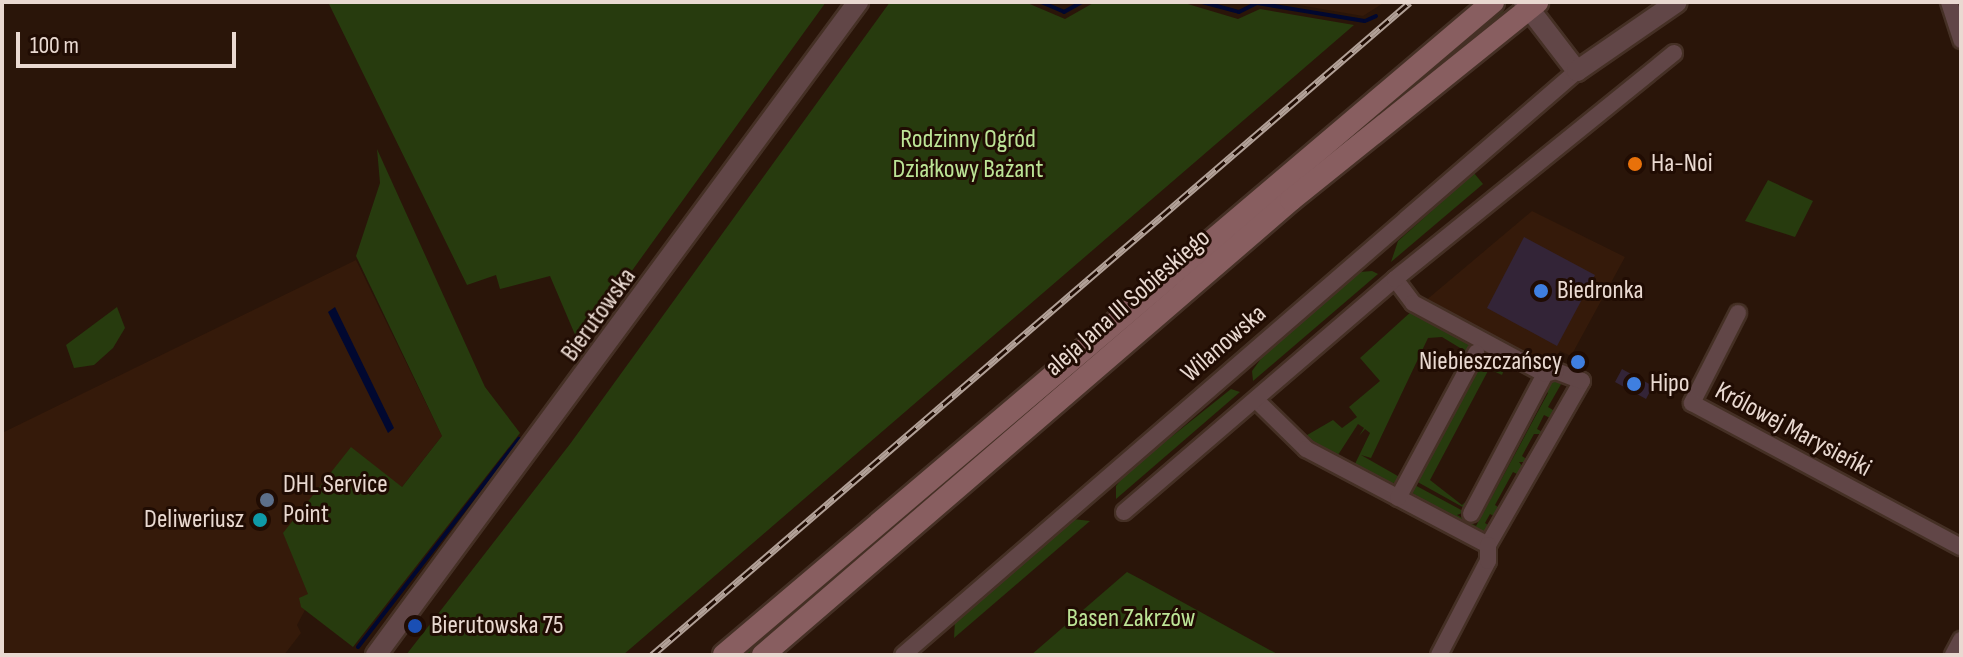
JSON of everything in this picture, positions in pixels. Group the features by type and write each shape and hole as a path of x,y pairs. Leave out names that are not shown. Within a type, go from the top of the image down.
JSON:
{"main road":[{"name":"aleja Jana III Sobieskiego","path":"724,655 1493,2"},
{"name":"aleja Jana III Sobieskiego","path":"763,655 1291,200 1529,5"}],"street":[{"name":"Bierutowska","path":"376,655 507,486 858,2"},
{"name":"Wilanowska","path":"903,655 1577,71 1677,2"},
{"path":"1949,2 1961,40"},
{"path":"1529,5 1577,71"},
{"path":"1124,512 1395,279 1674,53"},
{"path":"1395,279 1413,303 1545,374 1556,371 1582,381 1488,545 1488,561 1439,655"},
{"name":"Królowej Marysieńki","path":"1738,313 1692,403 1961,547"},
{"path":"1398,498 1476,353"},
{"path":"1471,514 1545,374"},
{"path":"1256,400 1306,449 1488,545"},
{"path":"1953,655 1961,640"}],"shaded area":[{"path":"1281,2 1385,2 1363,16"},
{"path":"1532,211 1625,257 1571,356 1560,351 1549,370 1424,302"},
{"path":"356,260 442,436 305,610 297,625 301,633 284,655 2,655 2,433"}],"green space":[{"path":"328,2 826,2 579,344 550,276 500,289 496,275 467,285"},
{"name":"Rodzinny Ogród Działkowy Bażant","path":"890,2 1025,2 1065,19 1095,2 1181,2 1238,19 1260,9 1354,25 623,655 406,655 570,444"},
{"path":"1498,11 1511,12 750,655 738,655"},
{"path":"377,149 485,387 520,433 353,647 301,607 299,598 308,594 283,533 351,447 402,487 442,436 356,256 380,183"},
{"path":"1474,173 1483,184 1391,262 1398,241"},
{"path":"1768,180 1813,201 1795,237 1745,221"},
{"path":"1360,272 1378,274 1253,381 1252,371 1263,356"},
{"path":"117,307 125,328 113,348 94,365 74,368 66,345"},
{"path":"1413,310 1469,338 1472,347 1470,354 1442,337 1428,338 1371,458 1361,455 1403,479 1391,484 1353,468 1370,433 1365,429 1359,436 1364,428 1358,424 1338,455 1343,460 1302,438 1333,420 1342,428 1357,417 1349,407 1380,381 1360,358"},
{"path":"1480,357 1504,370 1502,375 1489,369 1430,480 1462,505 1476,492 1468,510 1414,480"},
{"path":"1548,377 1564,379 1548,407 1558,413 1554,420 1544,415 1537,429 1546,434 1534,434 1522,456 1531,462 1519,462 1526,471 1523,477 1513,472 1495,505 1504,511 1500,519 1490,514 1485,523 1494,529 1490,533 1481,535 1412,493 1411,483 1465,512 1457,515 1476,526 1548,393 1542,389"},
{"path":"1231,389 1240,392 1116,499 1116,486 1126,473"},
{"path":"1073,519 1090,521 954,638 955,620"},
{"name":"Basen Zakrzów","path":"1127,572 1144,581 1279,655 1031,655"}],"water":[{"path":"335,307 394,428 388,433 328,312"}],"building":[{"name":"Biedronka","path":"1524,237 1595,275 1557,346 1487,308"},
{"name":"Hipo","path":"1622,369 1653,386 1646,399 1615,382"}],"waterway":[{"path":"1041,2 1064,12 1082,2"},
{"path":"1202,2 1239,12 1257,3 1365,21 1376,16"},
{"path":"358,647 519,439"}],"railway":[{"path":"652,655 1410,2"}],"place":[{"name":"Ha-Noi","path":"1635,164"},
{"name":"Biedronka","path":"1541,291"},
{"name":"Niebieszczańscy","path":"1578,362"},
{"name":"Hipo","path":"1634,384"},
{"name":"DHL Service Point","path":"267,500"},
{"name":"Deliweriusz","path":"260,520"},
{"name":"Bierutowska 75","path":"415,626"}]}
